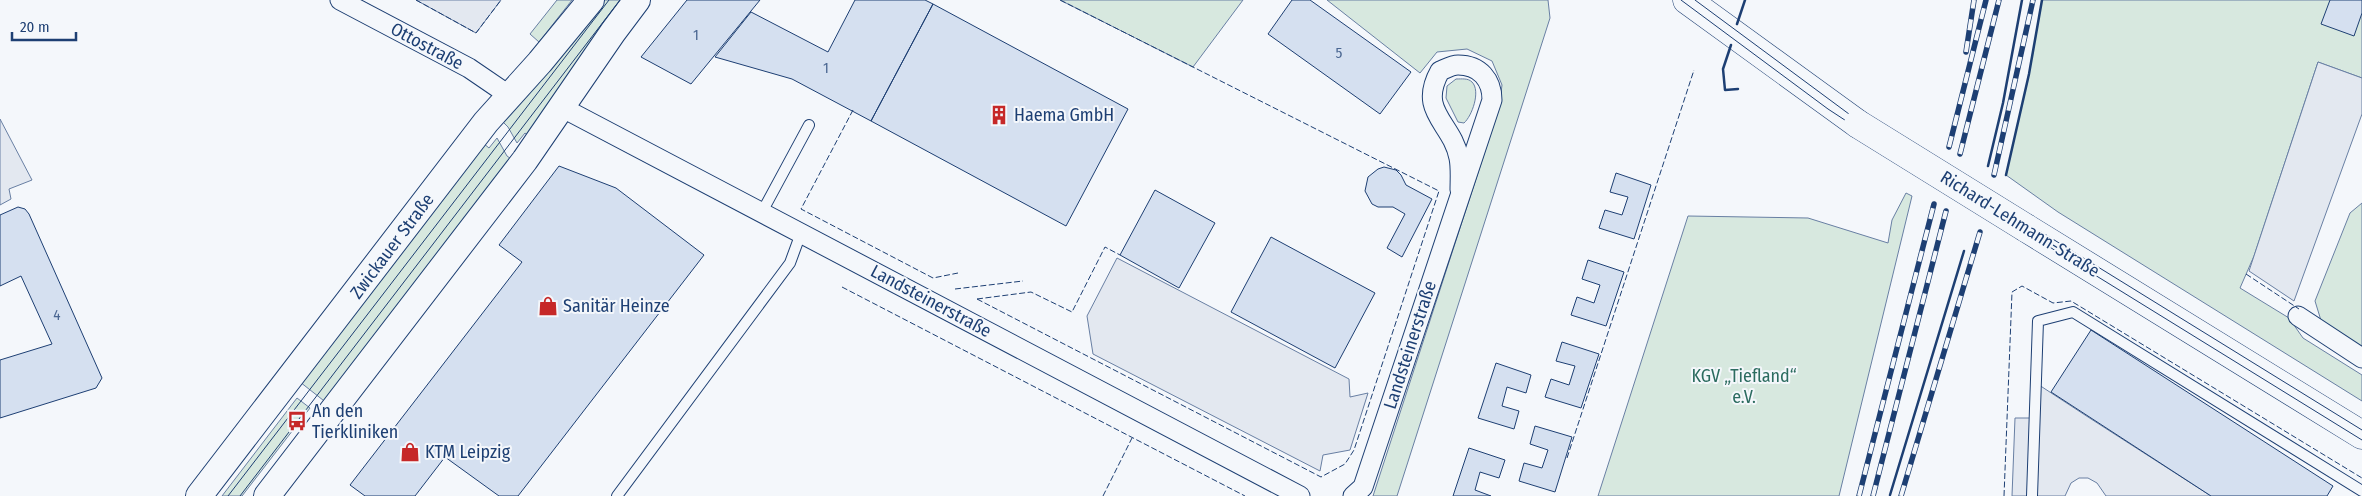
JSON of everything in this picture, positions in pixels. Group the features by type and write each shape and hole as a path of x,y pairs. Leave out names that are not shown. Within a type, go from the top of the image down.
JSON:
{"main road":[{"name":"Zwickauer Straße","path":"199,496 486,122 591,0"},
{"path":"267,496 520,167 637,0"},
{"name":"Richard-Lehmann-Straße","path":"1687,0 1858,124 2362,435"}],"street":[{"name":"Ottostraße","path":"340,0 469,68 510,96"},
{"name":"Landsteinerstraße","path":"1354,496 1363,487 1460,190 1492,100 1492,87 1488,78 1469,66 1457,65 1440,72 1431,92 1434,109 1448,132 1459,157 1460,190"},
{"name":"Landsteinerstraße","path":"561,107 1300,496"},
{"path":"2298,316 2362,358"}],"lane":[{"path":"762,212 809,125"},
{"path":"617,496 790,263 801,233"},
{"path":"2032,496 2038,321 2074,312 2362,491"}],"green space":[{"path":"557,0 572,0 539,42 530,34"},
{"path":"602,0 625,0 531,138 525,133 517,143 508,127 501,120"},
{"path":"1060,0 1243,0 1193,67"},
{"path":"1327,0 1548,0 1550,18 1397,496 1373,496 1499,108 1502,85 1492,61 1467,49 1437,52 1420,73"},
{"path":"2042,0 2362,0 2362,78 2318,62 2254,256 2240,288 2289,318 2303,338 2362,375 2362,401 2058,212 2006,175 2029,74"},
{"path":"1456,79 1465,79 1472,82 1476,91 1472,109 1464,123 1458,122 1446,98 1447,86"},
{"path":"497,138 507,156 514,161 328,404 300,382 483,143 489,148"},
{"name":"KGV „Tiefland“ e.V.","path":"1906,193 1912,196 1839,496 1598,496 1688,216 1808,218 1888,243 1892,220"},
{"path":"2362,203 2362,351 2323,327 2315,301 2350,213"},
{"path":"297,398 310,408 242,496 222,496"}],"shaded area":[{"path":"416,0 501,0 476,33"},
{"path":"2318,62 2362,78 2362,114 2294,301 2249,271"},
{"path":"0,119 32,180 9,189 11,199 0,205"},
{"path":"1117,258 1349,379 1350,397 1368,393 1350,450 1323,455 1320,471 1093,354 1087,316"},
{"path":"2036,383 2211,496 2106,496 2097,483 2088,478 2079,478 2071,483 2065,496 2012,496 2015,418 2032,418"}],"building":[{"path":"687,0 760,0 691,84 641,57"},
{"path":"855,0 925,0 933,4 871,121 792,79 715,57 751,12 828,52"},
{"path":"1292,0 1310,0 1411,72 1380,114 1268,34"},
{"path":"2330,0 2362,0 2362,13 2354,36 2321,24"},
{"name":"Haema GmbH","path":"933,4 1128,109 1066,226 871,121"},
{"path":"559,166 616,188 704,255 518,496 499,496 445,457 415,496 365,496 350,485 522,262 499,245"},
{"path":"1384,167 1396,170 1406,185 1432,199 1402,257 1387,248 1405,214 1393,207 1378,207 1372,204 1365,191 1368,177"},
{"path":"1616,173 1651,185 1634,239 1599,228 1605,210 1622,215 1628,197 1610,192"},
{"path":"1155,190 1215,223 1179,288 1120,255"},
{"path":"18,207 25,209 29,214 102,378 96,388 0,418 0,360 52,344 21,276 0,286 0,215"},
{"path":"1271,237 1375,293 1335,368 1231,312"},
{"path":"1588,260 1624,272 1606,326 1571,315 1577,297 1594,303 1600,285 1582,279"},
{"path":"2091,330 2333,486 2327,496 2211,496 2051,392"},
{"path":"1562,342 1599,354 1581,408 1545,397 1551,379 1569,385 1575,366 1556,361"},
{"path":"1496,363 1531,375 1526,393 1507,387 1502,406 1519,411 1514,429 1478,418"},
{"path":"1535,426 1572,437 1555,492 1519,481 1524,463 1542,468 1548,450 1530,444"},
{"path":"1469,448 1505,460 1499,478 1480,472 1475,490 1491,496 1453,496"}],"tram line":[{"path":"228,496 609,0"},
{"path":"240,496 620,0"},
{"path":"1681,0 1828,109 1857,128 2362,440"},
{"path":"1695,0 1853,117"},
{"path":"1962,183 2362,430"}],"railway":[{"path":"1966,52 1974,0"},
{"path":"1949,147 1986,0"},
{"path":"1960,154 1999,0"},
{"path":"1994,175 2033,0"},
{"path":"1859,496 1934,204"},
{"path":"1873,496 1946,211"},
{"path":"1901,496 1980,232"}],"fence":[{"path":"416,0 476,33 501,0"},
{"path":"977,299 1321,477 1345,464 1354,450 1439,191 1060,0"},
{"path":"1567,458 1694,70"},
{"path":"853,110 801,209 933,278 958,273"},
{"path":"977,299 1031,292 1072,312 1105,247 1120,255"},
{"path":"2246,274 2299,309"},
{"path":"955,289 1023,281"},
{"path":"2004,496 2012,292 2022,286 2053,303 2071,301 2362,478"},
{"path":"842,287 1245,496"},
{"path":"1103,496 1132,438"}],"wall":[{"path":"1737,24 1745,0"},
{"path":"1988,166 2003,103 2022,0"},
{"path":"2006,175 2029,74 2042,0"},
{"path":"1731,45 1723,69 1725,90 1738,89"},
{"path":"1890,495 1964,251"}],"place":[{"name":"Haema GmbH","path":"999,115"},
{"name":"Sanitär Heinze","path":"548,306"},
{"name":"An den Tierkliniken","path":"297,421"},
{"name":"KTM Leipzig","path":"410,452"}]}
